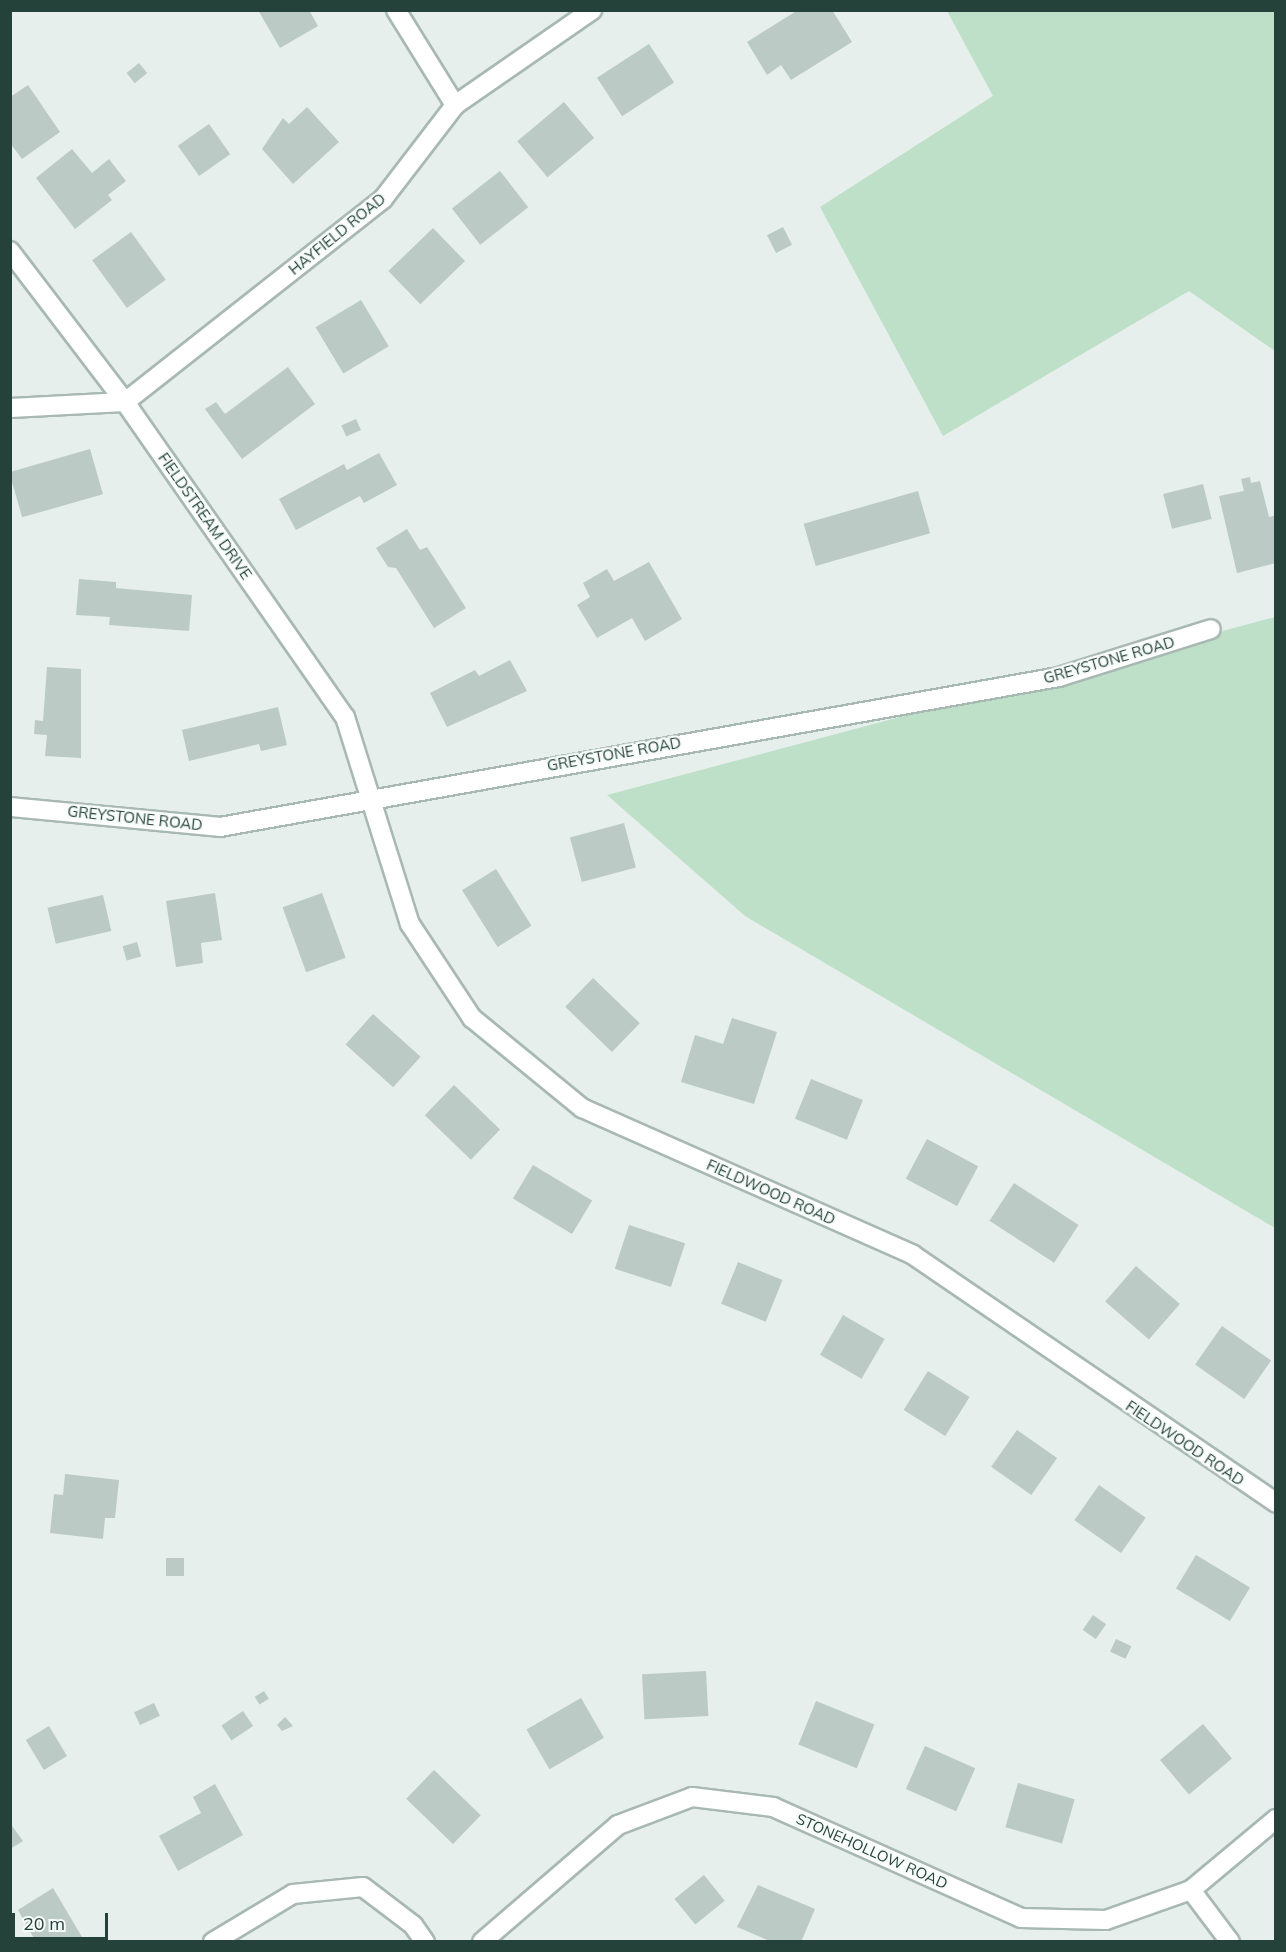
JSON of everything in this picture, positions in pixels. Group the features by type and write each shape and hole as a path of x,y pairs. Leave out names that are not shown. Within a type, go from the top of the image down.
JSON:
{"street":[{"path":"396,10 455,105"},
{"name":"HAYFIELD ROAD","path":"126,402 383,199 455,105 592,10"},
{"name":"FIELDSTREAM DRIVE","path":"10,251 126,402 345,717 375,796"},
{"path":"10,408 126,402"},
{"name":"GREYSTONE ROAD","path":"10,807 220,828 375,796 1059,677 1211,629"},
{"name":"FIELDWOOD ROAD","path":"375,796 410,924 472,1018 582,1108 913,1255 1275,1503"},
{"name":"STONEHOLLOW ROAD","path":"482,1941 618,1825 692,1797 773,1807 1021,1918 1106,1920 1191,1890 1275,1819"},
{"path":"213,1941 293,1894 363,1887 413,1925 425,1941"},
{"path":"1191,1890 1230,1941"}],"green space":[{"path":"947,11 1275,11 1275,351 1189,291 943,436 820,207 993,96"},
{"path":"1275,617 1275,1228 745,916 607,795"}],"building":[{"path":"258,10 309,10 318,26 280,48"},
{"path":"798,10 832,10 852,42 791,80 781,65 767,75 747,42"},
{"path":"649,44 674,83 622,116 597,78"},
{"path":"139,63 147,73 135,83 127,73"},
{"path":"28,85 60,132 22,159 10,143 10,97"},
{"path":"564,102 594,138 547,177 517,141"},
{"path":"307,107 339,142 293,184 262,149 283,118 289,124"},
{"path":"209,124 230,154 199,176 178,146"},
{"path":"72,149 92,173 109,159 126,181 108,195 112,200 75,229 36,178"},
{"path":"500,171 528,207 480,245 452,209"},
{"path":"783,227 792,245 776,253 767,235"},
{"path":"433,228 465,261 420,304 388,271"},
{"path":"131,232 166,280 127,308 92,260"},
{"path":"361,300 389,346 343,374 316,327"},
{"path":"288,367 315,404 242,459 205,409 216,402 225,414"},
{"path":"356,419 361,430 346,436 341,426"},
{"path":"90,449 103,494 22,517 10,472"},
{"path":"379,453 397,485 364,503 360,496 296,530 279,499 344,464 347,470"},
{"path":"1250,477 1251,483 1260,481 1269,517 1276,515 1276,563 1237,573 1219,496 1244,491 1241,479"},
{"path":"1203,484 1212,519 1172,529 1163,494"},
{"path":"918,491 930,533 816,566 804,524"},
{"path":"407,529 420,550 427,547 466,608 434,628 396,568 388,567 376,548"},
{"path":"649,562 682,619 645,641 632,618 597,638 577,605 590,597 583,583 607,569 614,581"},
{"path":"79,579 116,582 116,588 192,595 189,631 109,625 110,617 76,615"},
{"path":"510,660 527,691 447,727 430,693 475,670 479,676"},
{"path":"47,667 81,669 81,758 45,756 47,735 34,734 35,720 43,721"},
{"path":"278,707 287,745 261,751 259,744 189,761 182,730"},
{"path":"624,823 636,867 582,882 570,837"},
{"path":"496,869 532,926 498,947 462,890"},
{"path":"215,893 222,940 201,943 203,963 176,967 166,901"},
{"path":"322,893 346,958 306,972 283,907"},
{"path":"103,895 111,931 56,944 47,908"},
{"path":"137,942 141,956 127,961 123,946"},
{"path":"593,978 640,1023 612,1052 565,1007"},
{"path":"373,1014 421,1057 393,1087 346,1044"},
{"path":"732,1018 777,1032 754,1104 681,1082 695,1035 723,1044"},
{"path":"811,1079 863,1100 847,1140 795,1119"},
{"path":"454,1085 500,1129 471,1160 425,1115"},
{"path":"927,1139 978,1166 957,1206 906,1179"},
{"path":"533,1165 592,1201 572,1234 513,1198"},
{"path":"1014,1183 1079,1225 1054,1263 989,1221"},
{"path":"629,1225 685,1243 671,1287 615,1269"},
{"path":"738,1262 783,1280 766,1322 721,1304"},
{"path":"1136,1266 1180,1304 1149,1340 1105,1301"},
{"path":"843,1315 885,1339 862,1379 820,1355"},
{"path":"1222,1326 1271,1360 1244,1399 1195,1365"},
{"path":"928,1371 970,1397 945,1436 904,1410"},
{"path":"1017,1430 1057,1458 1031,1495 991,1467"},
{"path":"65,1474 119,1480 115,1518 105,1518 103,1539 50,1533 54,1494 63,1495"},
{"path":"1099,1485 1146,1518 1121,1553 1074,1520"},
{"path":"1196,1555 1250,1587 1230,1621 1176,1588"},
{"path":"166,1558 184,1558 184,1576 166,1576"},
{"path":"1093,1615 1106,1624 1096,1639 1083,1630"},
{"path":"1116,1639 1131,1646 1125,1659 1110,1652"},
{"path":"706,1671 708,1716 644,1719 642,1674"},
{"path":"264,1691 269,1699 259,1704 255,1697"},
{"path":"581,1698 604,1738 549,1769 526,1730"},
{"path":"816,1701 874,1725 857,1768 798,1745"},
{"path":"154,1703 160,1716 140,1725 134,1712"},
{"path":"243,1711 253,1726 232,1740 221,1726"},
{"path":"285,1717 293,1726 282,1731 277,1725"},
{"path":"1203,1724 1232,1758 1189,1794 1160,1760"},
{"path":"49,1726 67,1756 44,1770 26,1740"},
{"path":"925,1746 975,1768 956,1811 906,1789"},
{"path":"434,1770 481,1815 453,1844 406,1799"},
{"path":"1018,1783 1075,1799 1062,1843 1005,1827"},
{"path":"215,1784 243,1835 178,1871 159,1836 201,1813 193,1797"},
{"path":"10,1823 23,1841 10,1849"},
{"path":"704,1875 725,1901 695,1925 674,1899"},
{"path":"758,1885 815,1909 801,1942 772,1942 737,1927"},
{"path":"53,1888 85,1942 36,1942 18,1910"}]}
